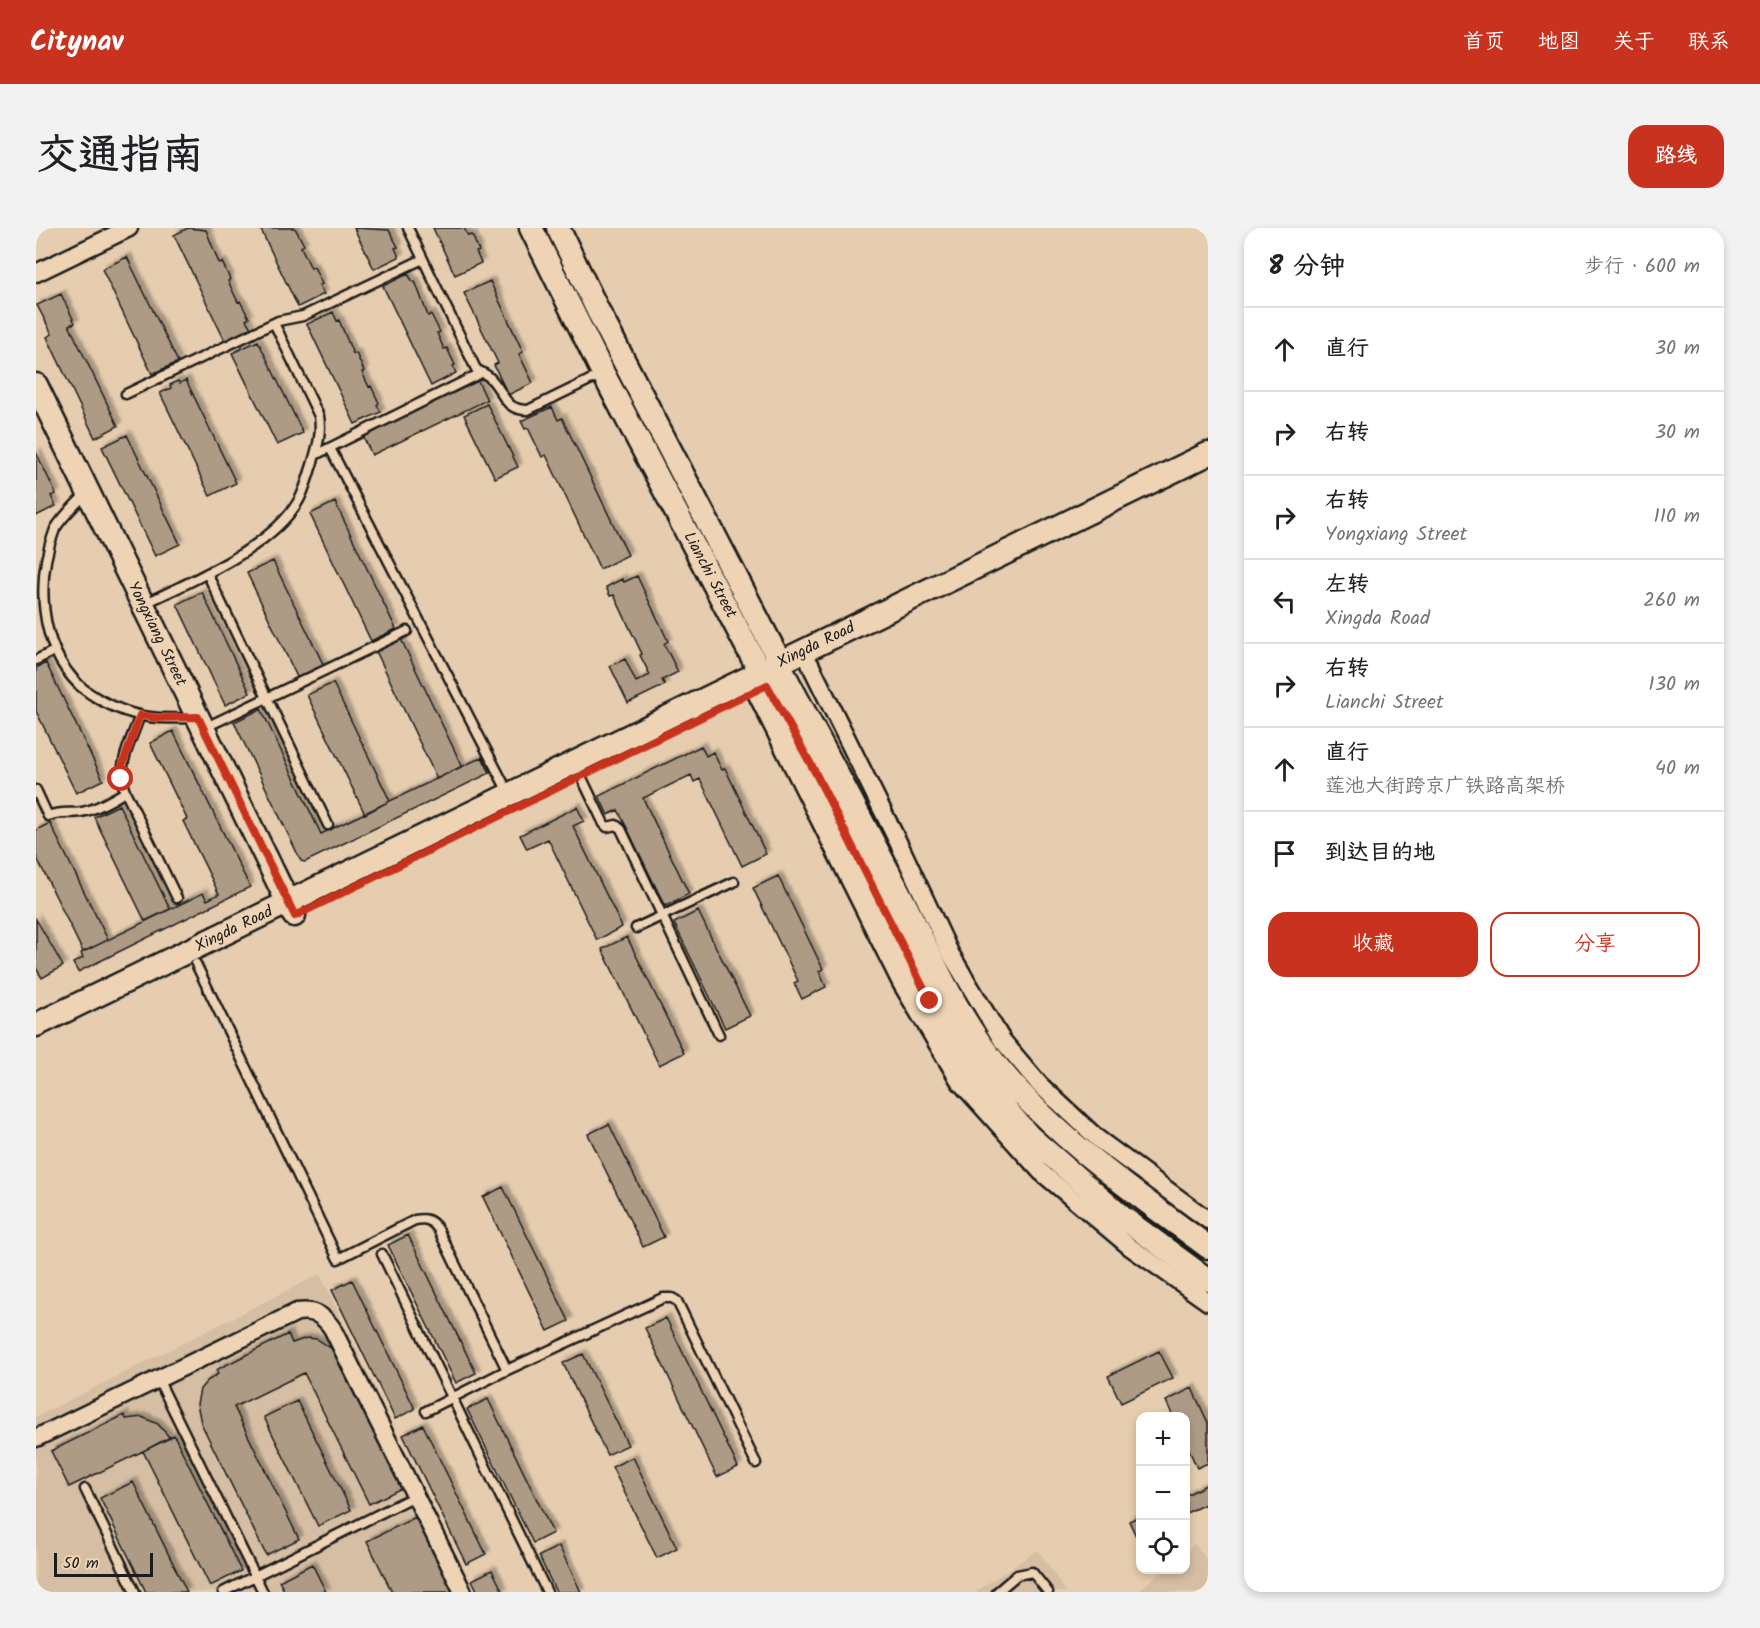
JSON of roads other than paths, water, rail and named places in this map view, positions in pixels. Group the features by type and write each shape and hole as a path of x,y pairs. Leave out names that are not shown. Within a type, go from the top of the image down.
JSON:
{"main road":[{"name":"Lianchi Street","path":"531,228 603,373 770,677"},
{"name":"Lianchi Street","path":"558,228 814,770 856,830 930,1001 977,1076 1029,1136 1122,1217 1208,1280"},
{"name":"Yongxiang Street","path":"36,385 291,909"},
{"name":"Xingda Road","path":"36,1026 581,776 1208,454"},
{"name":"Xingda Road","path":"36,1042 196,964 291,909 509,795 770,677 810,664 1208,470"},
{"path":"856,830 960,1012 997,1065 1032,1106 1103,1170 1208,1247"}],"street":[{"path":"36,273 129,228"},
{"path":"810,664 950,952 1002,1040 1040,1085 1098,1138 1208,1220"},
{"path":"770,677 901,983 960,1082 1041,1172 1130,1246 1208,1302"},
{"path":"36,1438 297,1312 317,1312 332,1328 463,1592"}],"lane":[{"path":"408,228 476,369 488,375 510,405 519,410 528,410 603,373"},
{"path":"126,394 274,323 303,316 423,259"},
{"path":"143,604 237,557 285,518 298,501 307,482 320,439 319,416 274,323"},
{"path":"315,455 481,373"},
{"path":"330,448 509,795"},
{"path":"88,492 55,529 45,549 38,576 37,600 42,624 65,670 81,687 131,713 201,723 267,698 407,631"},
{"path":"207,573 328,825"},
{"path":"36,660 54,651"},
{"path":"140,715 121,769 121,779 125,792 177,898"},
{"path":"581,776 604,824 608,827 616,825 621,829 719,1035"},
{"path":"36,790 48,816 59,812 87,811 125,792"},
{"path":"636,928 734,882"},
{"path":"196,964 338,1259 415,1220 423,1218 431,1220 438,1229 507,1370"},
{"path":"382,1254 547,1592"},
{"path":"426,1411 507,1370 663,1298 672,1298 677,1301 756,1463"},
{"path":"158,1379 263,1592"},
{"path":"85,1489 135,1592"},
{"path":"223,1592 415,1496"},
{"path":"997,1592 1017,1575 1032,1572 1048,1592"}]}
